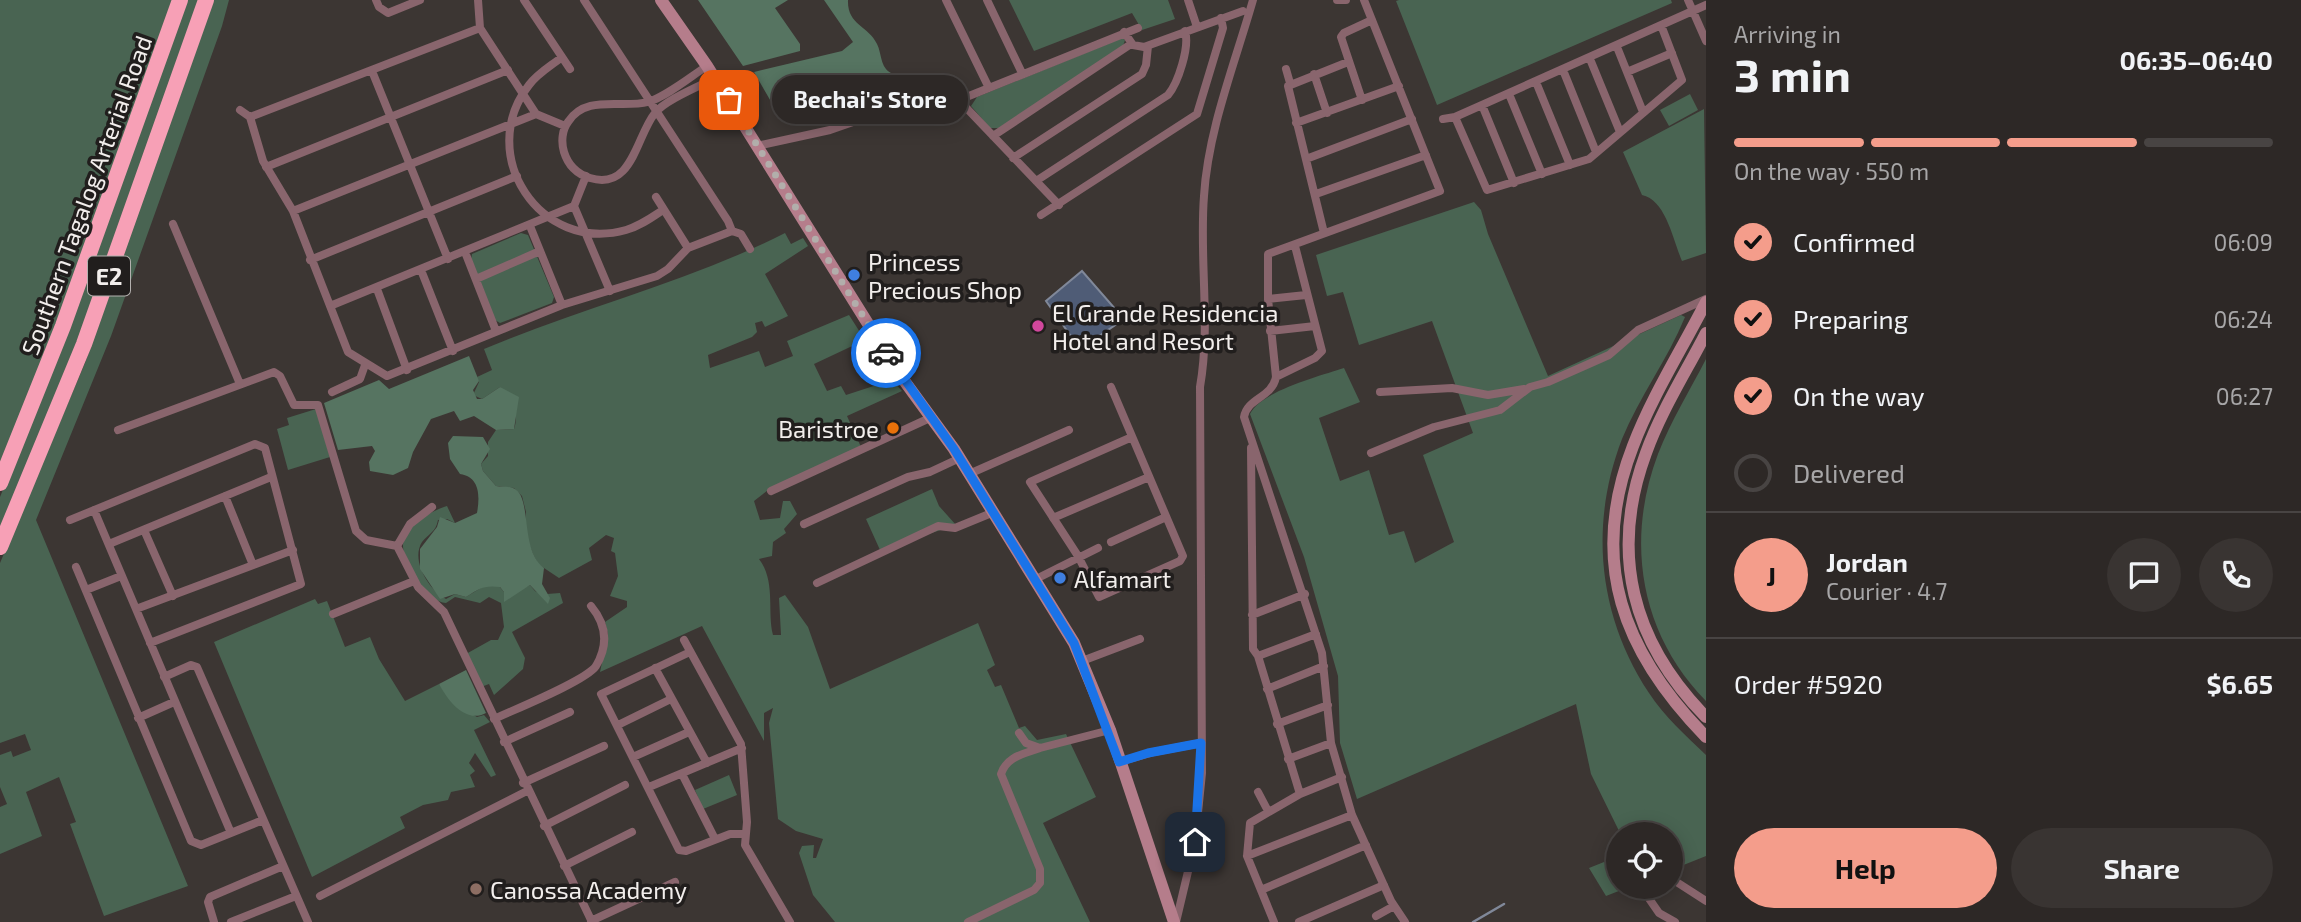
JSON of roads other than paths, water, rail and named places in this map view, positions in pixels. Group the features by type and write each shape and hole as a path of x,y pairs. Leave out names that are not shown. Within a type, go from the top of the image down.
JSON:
{"highway":[{"name":"Southern Tagalog Arterial Road","path":"0,483 63,326 180,0"},
{"name":"Southern Tagalog Arterial Road","path":"0,547 83,344 206,0"}],"street":[{"path":"376,0 379,7 388,13 420,0"},
{"path":"478,0 480,28 536,114 565,126"},
{"path":"524,0 570,69"},
{"path":"584,0 732,231"},
{"path":"661,0 715,78 900,375 960,458 1037,579 1082,661 1110,730 1175,922"},
{"path":"946,0 989,88"},
{"path":"987,0 1022,73"},
{"path":"1188,0 1197,27"},
{"path":"1175,922 1195,842 1201,743 1200,387 1205,358 1204,195 1216,132 1253,0"},
{"path":"1336,0 1346,0"},
{"path":"1364,0 1440,191 1268,254 1270,331 1276,377 1272,390 1244,413 1316,634 1324,666 1331,743 1352,815 1394,906 1405,922"},
{"path":"1688,0 1706,41"},
{"path":"1443,119 1455,117 1590,59 1706,5"},
{"path":"993,136 1131,44 1148,46 1243,11"},
{"path":"1041,215 1197,114 1223,29 1221,18"},
{"path":"1362,100 1341,40 1342,34 1372,20"},
{"path":"1455,117 1485,189 1492,191 1570,165 1596,152 1682,80 1661,25"},
{"path":"959,100 1138,27"},
{"path":"250,117 480,28"},
{"path":"1036,181 1168,95 1173,88 1187,42 1185,31"},
{"path":"1124,32 1131,44"},
{"path":"1013,158 1142,74 1148,46"},
{"path":"1617,47 1643,112"},
{"path":"1627,72 1672,53"},
{"path":"562,57 540,74 524,93 511,123 509,151 516,176 533,204 547,217 583,230 623,231 663,209"},
{"path":"1590,59 1620,132"},
{"path":"1290,83 1348,62"},
{"path":"707,66 649,102 587,106 573,115 565,126 564,153 576,171 586,176 602,179 623,171 655,111 715,78"},
{"path":"1286,69 1290,83 1288,89 1324,233"},
{"path":"267,167 508,70"},
{"path":"1563,70 1596,152"},
{"path":"372,71 448,259"},
{"path":"1314,74 1327,113"},
{"path":"1536,82 1570,165"},
{"path":"1296,123 1398,86"},
{"path":"672,88 678,97"},
{"path":"926,104 946,94 959,100 1059,205"},
{"path":"1509,94 1542,174"},
{"path":"1482,105 1514,183"},
{"path":"240,110 250,117 267,167 293,211 310,260 350,356 387,376 562,305 657,276 668,269 688,248 732,231 741,234 750,249"},
{"path":"757,146 830,130 879,113"},
{"path":"293,211 536,114"},
{"path":"1306,159 1412,120"},
{"path":"1316,194 1426,155"},
{"path":"310,260 516,176"},
{"path":"586,176 574,206 610,291"},
{"path":"656,197 688,248"},
{"path":"330,306 421,271 574,206"},
{"path":"173,223 240,384"},
{"path":"530,226 562,305"},
{"path":"1276,377 1321,354 1295,246"},
{"path":"476,279 540,251"},
{"path":"466,252 496,331"},
{"path":"421,271 453,351"},
{"path":"377,289 407,370"},
{"path":"1268,299 1306,295"},
{"path":"1380,392 1447,388 1491,395 1527,388 1609,355 1638,330 1706,300"},
{"path":"1706,300 1633,447 1617,515 1615,558 1621,605 1638,650 1661,688 1706,737"},
{"path":"1270,331 1315,326"},
{"path":"1706,333 1646,452 1631,516 1629,557 1635,601 1646,634 1673,679 1706,717"},
{"path":"332,392 360,379 365,365"},
{"path":"118,430 275,372 294,405 318,405 356,531 365,540 397,546"},
{"path":"1111,387 1182,559 1098,596 1078,556 1030,482 1132,438"},
{"path":"1371,453 1434,427 1496,411 1527,388"},
{"path":"771,491 932,417"},
{"path":"969,474 1069,430"},
{"path":"1251,440 1253,649 1258,656 1300,794"},
{"path":"70,520 256,444 265,448 302,580 299,585 150,643"},
{"path":"804,524 908,477 930,472 960,458"},
{"path":"109,544 271,477"},
{"path":"1053,518 1149,477"},
{"path":"225,496 253,565"},
{"path":"397,546 411,524 432,507"},
{"path":"94,510 231,833"},
{"path":"817,583 938,526 955,528 994,512"},
{"path":"1111,542 1166,517"},
{"path":"144,530 173,596"},
{"path":"397,546 414,581 444,612 525,787 592,922 675,882"},
{"path":"1037,579 1098,548"},
{"path":"136,609 293,550"},
{"path":"76,567 192,843 201,845 263,820"},
{"path":"86,590 121,576"},
{"path":"333,614 414,581"},
{"path":"1252,615 1305,594"},
{"path":"494,719 575,680 596,666 606,634 599,615 591,607"},
{"path":"1258,656 1316,634"},
{"path":"1082,661 1140,639"},
{"path":"684,640 742,748 747,822 745,834 750,855 790,922"},
{"path":"690,652 601,691 680,850 686,851 734,833 745,834"},
{"path":"164,677 191,665 197,667 308,922"},
{"path":"1267,689 1324,666"},
{"path":"655,668 707,763"},
{"path":"618,725 671,699"},
{"path":"138,718 174,702"},
{"path":"1277,724 1328,705"},
{"path":"504,741 570,712"},
{"path":"968,922 1034,890 1040,883 1041,869 1001,774 1004,765 1012,758 1040,748 1110,730"},
{"path":"633,757 689,732"},
{"path":"1019,733 1026,743 1040,748"},
{"path":"1119,762 1148,753 1201,743"},
{"path":"1288,759 1331,743"},
{"path":"320,896 604,746"},
{"path":"649,788 742,748"},
{"path":"682,774 715,839"},
{"path":"1274,922 1247,856 1250,823 1300,794 1342,777"},
{"path":"544,826 625,785"},
{"path":"1258,792 1268,811"},
{"path":"1247,856 1352,815"},
{"path":"564,866 632,832"},
{"path":"1261,890 1366,845"},
{"path":"214,922 208,902 210,897 283,866"},
{"path":"1299,922 1384,885"},
{"path":"1683,886 1706,901"},
{"path":"231,922 296,896"},
{"path":"1650,899 1658,911 1675,922"},
{"path":"1376,916 1394,906"}],"water":[{"path":"1082,271 1124,319 1080,349 1046,301"}],"waterway":[{"path":"1473,922 1504,904"}],"place":[{"name":"Bechai's Store","path":"729,100"},
{"name":"Princess Precious Shop","path":"854,275"},
{"name":"El Grande Residencia Hotel and Resort","path":"1038,326"},
{"name":"Baristroe","path":"893,428"},
{"name":"Alfamart","path":"1060,578"},
{"name":"Canossa Academy","path":"476,889"}]}
